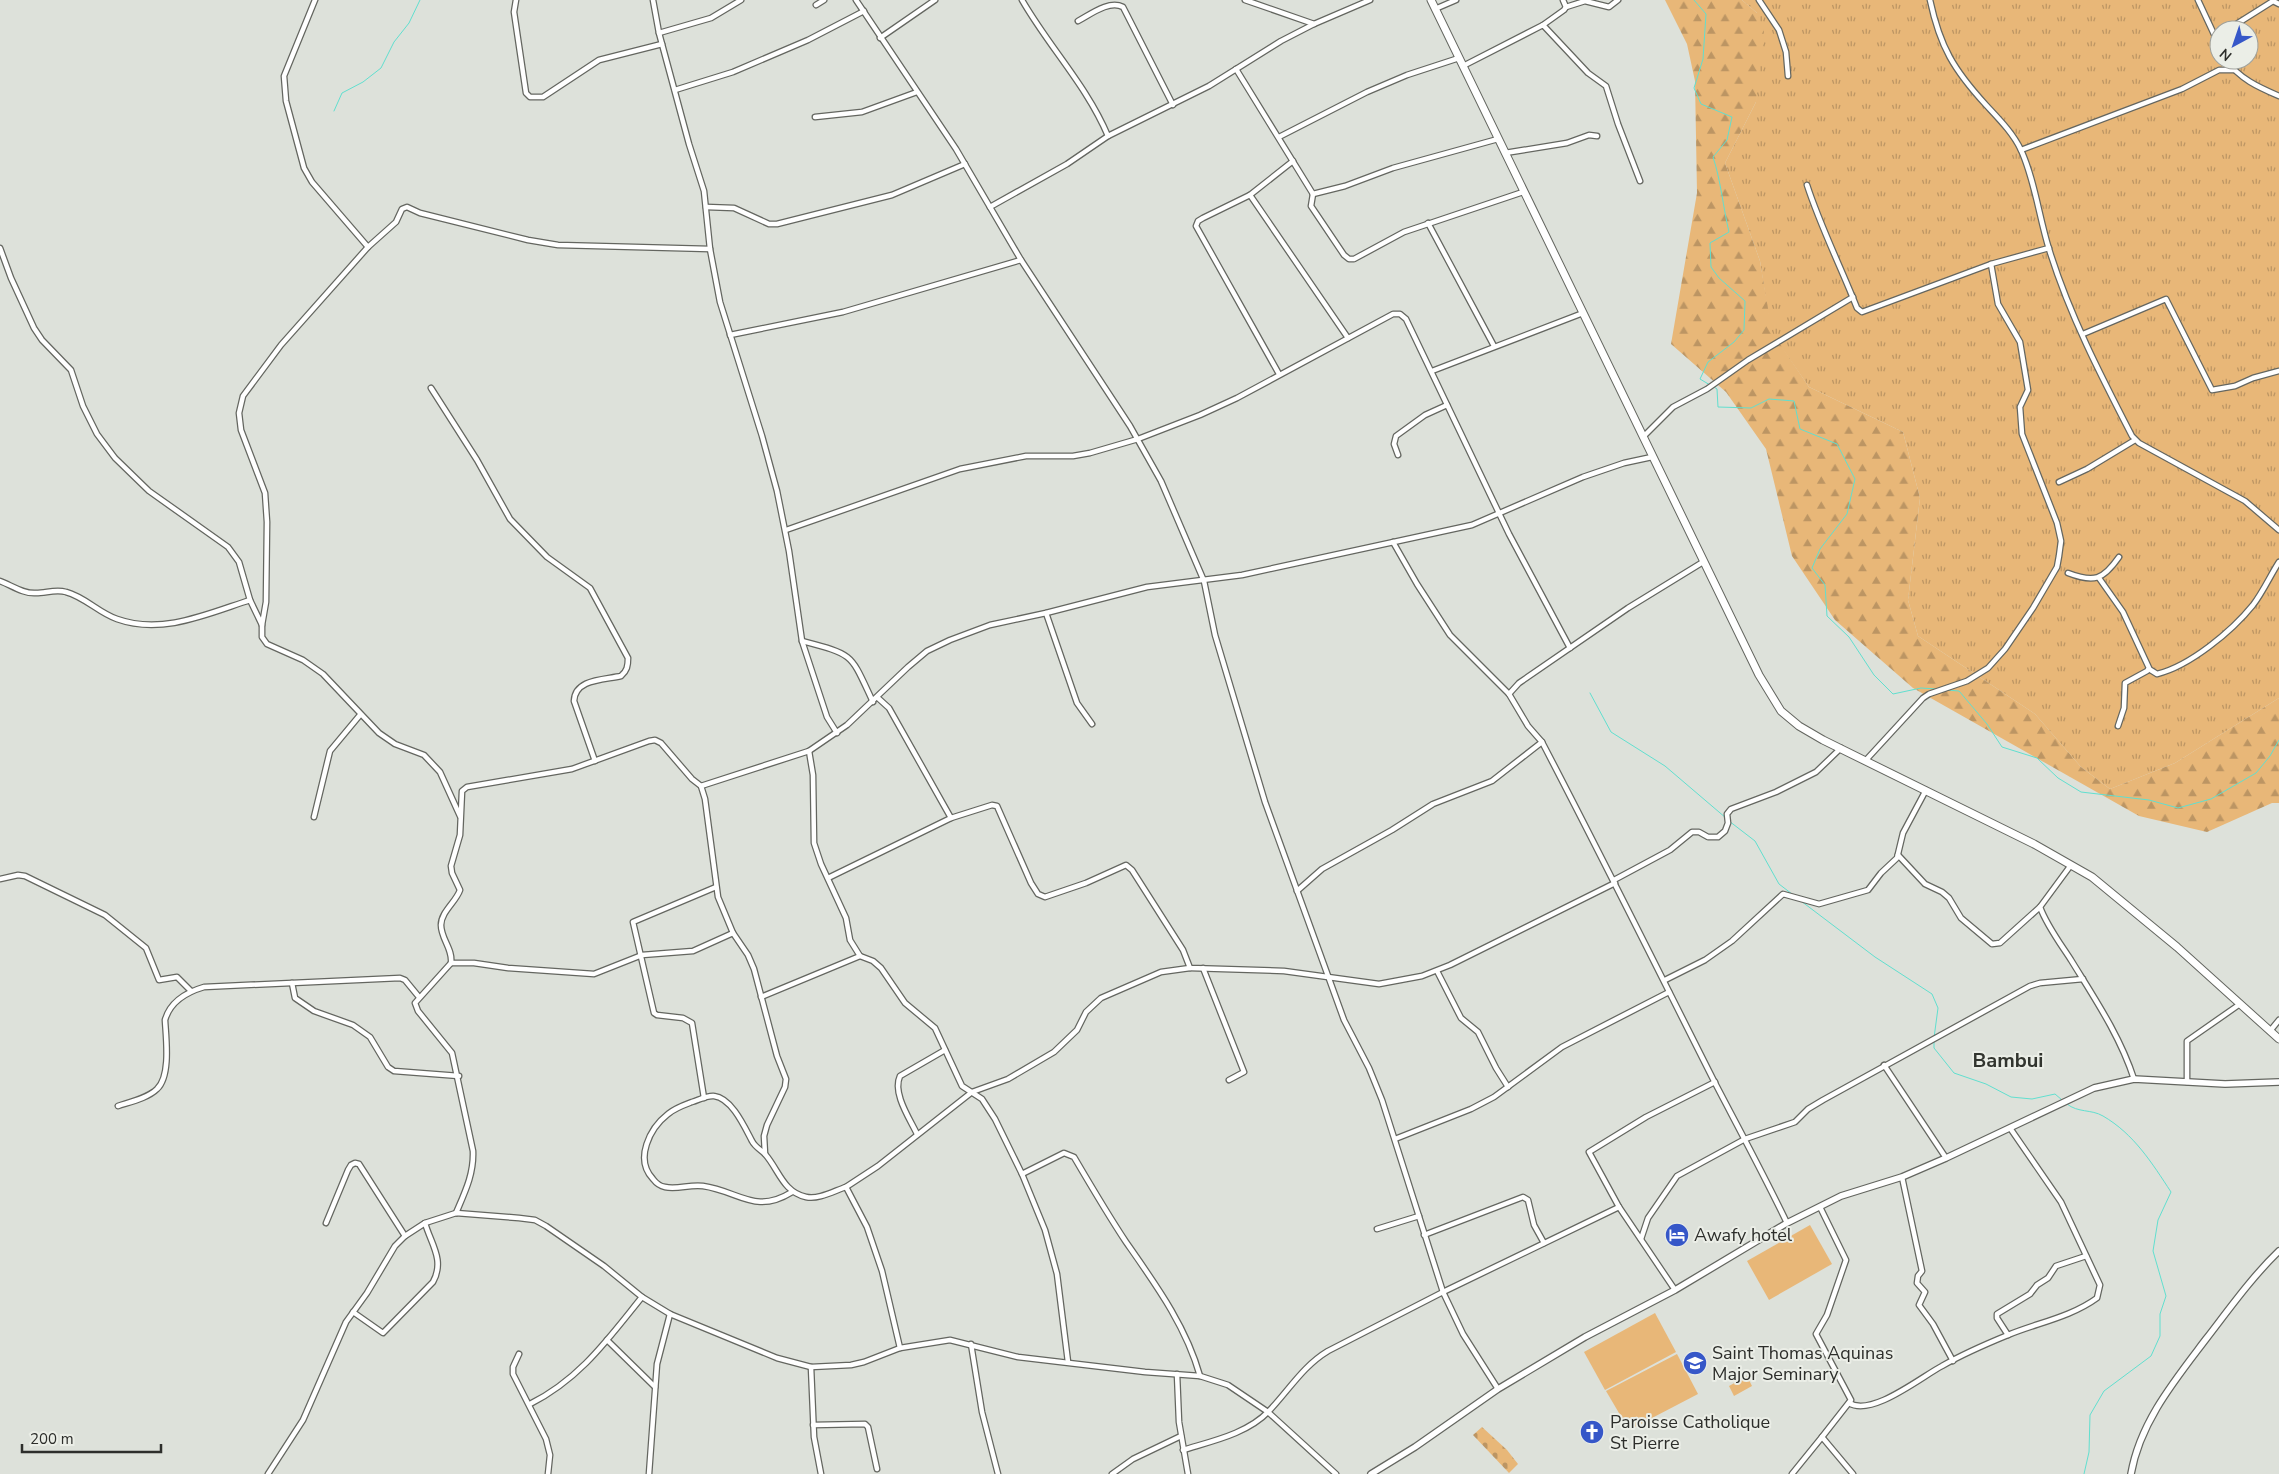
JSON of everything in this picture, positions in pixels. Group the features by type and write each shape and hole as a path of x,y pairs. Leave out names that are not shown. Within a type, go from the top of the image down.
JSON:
{"highway":[{"path":"1431,0 1703,562 1774,702 1785,715 1799,726 2071,864 2092,877 2138,914 2279,1039"}],"main road":[{"path":"1371,1474 1415,1447 1498,1390 1585,1338 1675,1290 1787,1223 1841,1196 1902,1177 2094,1088 2134,1079 2225,1084 2279,1082"},
{"path":"2131,1474 2135,1453 2156,1409 2238,1295 2279,1250"}],"street":[{"path":"315,0 284,76 286,100 304,168 312,182 368,247"},
{"path":"516,0 514,12 526,93 530,97 543,97 599,60 662,44"},
{"path":"653,0 659,33 689,144 704,191 710,249 720,302 762,436 786,530 802,641 827,717 837,733"},
{"path":"659,33 711,18 741,0"},
{"path":"816,4 824,0"},
{"path":"856,0 965,164 1021,260 1138,439 1160,481 1204,581 1215,635 1250,756 1327,976 1344,1020 1369,1068 1395,1139 1443,1292 1464,1334 1498,1390"},
{"path":"880,38 935,0"},
{"path":"1022,0 1049,43 1093,103 1108,136"},
{"path":"1245,0 1314,24"},
{"path":"990,206 1067,164 1108,136 1209,86 1281,41 1314,24 1370,0"},
{"path":"1435,9 1456,0"},
{"path":"1562,0 1566,7"},
{"path":"1463,66 1542,25 1566,7 1585,2 1609,7 1618,0"},
{"path":"1759,0 1780,30 1786,52 1788,76"},
{"path":"1930,0 1938,34 1950,57 1971,87 1999,118 2021,150 2049,248 2073,314 2113,400 2135,440 2245,501 2279,530"},
{"path":"2198,0 2209,21"},
{"path":"2243,20 2273,1 2279,4"},
{"path":"1078,21 1109,4 1118,4 1124,8 1174,104"},
{"path":"675,90 734,72 808,40 864,11"},
{"path":"1542,25 1588,73 1606,86 1618,124 1640,181"},
{"path":"1279,137 1367,92 1407,75 1459,58"},
{"path":"1236,69 1313,194 1311,206 1344,255 1348,258 1354,258 1404,232 1523,192"},
{"path":"2021,150 2182,89 2219,70"},
{"path":"2234,70 2255,85 2279,96"},
{"path":"815,117 862,112 917,92"},
{"path":"1506,153 1567,143 1589,135 1598,136"},
{"path":"1313,194 1345,186 1393,168 1498,139"},
{"path":"1279,374 1196,226 1198,221 1203,218 1250,195 1293,161"},
{"path":"706,207 734,208 769,224 777,224 892,195 965,164"},
{"path":"1807,185 1820,224 1837,258 1859,311 1867,311 1991,264 2049,248"},
{"path":"1250,195 1348,338"},
{"path":"460,818 434,764 424,755 395,744 379,733 360,715 341,691 324,674 303,660 267,644 262,637 266,602 266,493 241,430 239,413 243,396 282,345 368,247 396,222 402,208 407,207 420,213 493,232 558,245 710,249"},
{"path":"1428,223 1494,346"},
{"path":"0,248 30,320 42,340 71,370 83,406 97,434 115,458 139,482 228,546 234,553 250,600 262,625"},
{"path":"730,335 844,312 1021,260"},
{"path":"1866,760 1923,698 1929,694 1968,681 1988,668 2005,649 2022,625 2057,567 2060,540 2057,523 2022,434 2020,407 2028,390 2020,342 1998,304 1991,264"},
{"path":"1643,437 1672,408 1707,389 1748,360 1853,297"},
{"path":"2083,334 2166,298 2212,390 2235,386 2253,378 2279,372"},
{"path":"1432,371 1583,313"},
{"path":"786,530 960,469 1026,456 1074,456 1138,439 1207,412 1393,314 1400,314 1406,319 1499,513 1570,648"},
{"path":"431,388 477,460 510,519 547,558 590,588 628,658 628,665 621,676 583,684 574,694 574,701 595,761"},
{"path":"1398,455 1394,444 1396,436 1425,415 1447,405"},
{"path":"2060,482 2087,469 2135,440"},
{"path":"701,786 809,751 837,733 927,652 950,640 990,625 1046,613 1147,587 1242,575 1472,524 1583,477 1624,463 1652,457"},
{"path":"1393,542 1422,592 1450,634 1509,694 1528,726 1542,742 1665,980 1669,992 1787,1223"},
{"path":"2068,573 2082,579 2099,578 2111,568 2119,556"},
{"path":"1509,694 1519,683 1570,648 1703,562"},
{"path":"2099,578 2134,633 2149,669 2157,674 2177,666 2201,652 2223,634 2253,605 2279,562"},
{"path":"0,580 25,592 65,591 114,619 132,624 155,626 176,623 250,600"},
{"path":"1046,613 1077,703 1092,724"},
{"path":"802,641 842,652 850,658 873,702"},
{"path":"2118,726 2124,708 2125,683 2149,669"},
{"path":"878,698 889,708 951,818"},
{"path":"314,817 330,750 360,715"},
{"path":"452,964 451,953 441,926 442,919 460,890 452,873 451,866 458,845 462,791 467,787 572,769 655,740 661,743 696,783 701,786 715,868 716,887 733,933 748,955 754,969 786,1079 786,1087 767,1125 764,1136 765,1154"},
{"path":"1297,891 1335,861 1392,830 1433,804 1492,781 1542,742"},
{"path":"792,1192 772,1202 762,1203 705,1186 689,1184 666,1188 658,1185 650,1176 645,1168 643,1155 660,1120 673,1110 714,1096 725,1102 744,1123 756,1147 765,1154 792,1192 810,1198 846,1187 878,1166 972,1092 1008,1079 1054,1052 1076,1030 1086,1012 1101,998 1161,972 1190,968 1284,971 1327,976 1353,982 1379,984 1437,971 1615,882 1670,850 1692,832 1698,832 1708,837 1718,837 1725,831 1728,823 1728,814 1731,809 1776,792 1816,772 1841,748"},
{"path":"809,751 813,775 814,843 846,918 850,940 860,956 873,961 881,968 905,1003 935,1028 962,1086 972,1092 987,1106 1022,1174 1045,1230 1057,1274 1068,1362"},
{"path":"1665,980 1705,960 1732,940 1782,895 1819,904 1868,890 1898,855 1903,833 1926,790"},
{"path":"828,878 951,818 998,806 1031,883 1038,894 1045,897 1126,865 1132,870 1183,950 1190,968"},
{"path":"1898,855 1925,884 1942,892 1949,898 1961,918 1992,944 2000,943 2040,907 2071,864"},
{"path":"0,879 11,876 25,876 105,915 146,948 159,980 177,977 191,991"},
{"path":"704,1098 692,1023 683,1018 654,1013 633,922 636,919 716,887"},
{"path":"2040,907 2055,936 2109,1022 2128,1058 2134,1079"},
{"path":"456,1213 474,1166 473,1151 459,1076 452,1053 416,1007 418,997 452,964 474,963 508,968 594,974 642,955 693,951 733,933"},
{"path":"762,997 860,956"},
{"path":"1203,968 1244,1072 1229,1080"},
{"path":"1437,971 1461,1018 1478,1032 1508,1087"},
{"path":"118,1106 152,1092 162,1083 166,1074 165,1020 168,1012 191,991 204,987 400,978 405,980 418,997"},
{"path":"1641,1239 1648,1218 1677,1176 1745,1139 1795,1122 1808,1109 1884,1065 2030,986 2040,982 2083,979"},
{"path":"292,982 295,998 324,1016 353,1025 370,1037 388,1067 394,1070 459,1076"},
{"path":"1395,1139 1471,1109 1508,1087 1562,1047 1669,992"},
{"path":"2187,1082 2188,1041 2240,1004"},
{"path":"2270,1031 2279,1020"},
{"path":"917,1134 898,1091 897,1082 900,1076 945,1050"},
{"path":"1884,1065 1946,1158"},
{"path":"1675,1290 1619,1207 1589,1155 1590,1150 1646,1116 1715,1082"},
{"path":"1849,1403 1855,1407 1887,1398 1953,1361 2008,1334 2051,1320 2097,1298 2100,1285 2062,1202 2010,1128"},
{"path":"1022,1174 1064,1153 1074,1157 1125,1240 1168,1304 1189,1343 1200,1376"},
{"path":"326,1223 348,1170 355,1163 359,1164 405,1236"},
{"path":"1902,1177 1922,1271 1918,1276 1917,1282 1925,1292 1919,1304 1933,1324 1953,1361"},
{"path":"846,1187 867,1227 876,1253 900,1348"},
{"path":"1424,1236 1524,1197 1528,1200 1534,1225 1544,1244"},
{"path":"1183,1450 1236,1433 1268,1412 1310,1362 1443,1292 1619,1207"},
{"path":"1792,1474 1849,1403 1849,1395 1816,1334 1828,1315 1846,1260 1820,1207"},
{"path":"268,1474 303,1420 346,1322 395,1246 405,1236 425,1223 456,1213 534,1220 546,1226 597,1261 642,1297 670,1314 777,1358 811,1367 864,1362 900,1348 950,1340 1018,1357 1145,1372 1200,1376 1228,1385 1268,1412 1336,1474"},
{"path":"1377,1229 1418,1216"},
{"path":"353,1312 383,1334 434,1282 439,1259 425,1223"},
{"path":"2008,1334 1997,1318 1997,1314 2030,1294 2048,1278 2056,1266 2086,1256"},
{"path":"530,1404 560,1387 582,1369 642,1297"},
{"path":"649,1474 656,1364 670,1314"},
{"path":"607,1340 655,1387"},
{"path":"971,1344 982,1412 998,1474"},
{"path":"519,1354 513,1367 513,1374 530,1404 546,1439 550,1456 548,1474"},
{"path":"811,1367 813,1425 821,1474"},
{"path":"1177,1374 1181,1436 1188,1474"},
{"path":"813,1425 865,1424 868,1427 877,1469"},
{"path":"1112,1474 1133,1459 1181,1436"},
{"path":"1822,1437 1854,1474"}],"green space":[{"path":"1665,0 1742,0 1757,13 1764,31 1756,102 1725,163 1760,261 1772,332 1809,387 1903,432 1920,498 1908,600 1918,636 2035,714 2081,767 2110,789 2175,763 2279,698 2279,803 2272,803 2207,832 2139,816 1913,688 1835,620 1792,556 1766,449 1726,392 1671,344 1697,193 1695,81 1687,44"},
{"path":"1742,0 2279,0 2279,698 2175,763 2110,789 2081,767 2035,714 1918,636 1908,600 1920,498 1903,432 1809,387 1771,332 1760,261 1725,163 1756,102 1757,13"},
{"path":"1810,1225 1832,1264 1769,1300 1747,1261"},
{"path":"1655,1313 1676,1352 1605,1390 1584,1352"},
{"path":"1677,1354 1698,1394 1629,1430 1606,1391"},
{"path":"1747,1376 1752,1386 1734,1396 1729,1386"},
{"path":"1482,1427 1507,1450 1518,1464 1509,1473 1473,1435"}],"waterway":[{"path":"334,111 342,93 363,82 381,68 394,42 409,23 420,0"},
{"path":"1694,0 1706,14 1703,59 1694,88 1701,104 1732,117 1727,140 1713,157 1729,232 1710,243 1711,267 1719,278 1745,301 1744,330 1734,342 1708,362 1700,379 1710,385"},
{"path":"1714,387 1717,389 1718,407 1751,408 1769,399 1794,401 1800,429 1837,444 1855,479 1847,514 1820,549 1812,568 1825,585 1827,616 1849,637 1874,675 1893,694 1921,688 1936,689"},
{"path":"1947,690 1959,691 1987,724 2002,747 2037,758 2058,778 2081,792 2149,800 2178,808 2211,799 2256,773 2270,756 2279,740"},
{"path":"1590,693 1611,732 1665,766 1726,818"},
{"path":"1729,821 1755,841 1779,884 1792,894"},
{"path":"1801,901 1875,957 1932,994 1938,1008 1934,1038"},
{"path":"1934,1042 1934,1048 1954,1073 1986,1084 2011,1097 2032,1099 2055,1094 2062,1100"},
{"path":"2067,1104 2076,1109 2094,1112 2103,1116 2124,1131 2142,1150 2171,1192 2158,1220 2153,1251 2166,1296 2160,1314 2160,1336 2151,1356 2104,1391 2090,1415 2089,1452 2084,1474"}],"place":[{"name":"Awafy hotel","path":"1677,1235"},
{"name":"Saint Thomas Aquinas Major Seminary","path":"1695,1363"},
{"name":"Paroisse Catholique St Pierre","path":"1592,1432"}],"district":[{"name":"Bambui","path":"2008,1060"}]}
